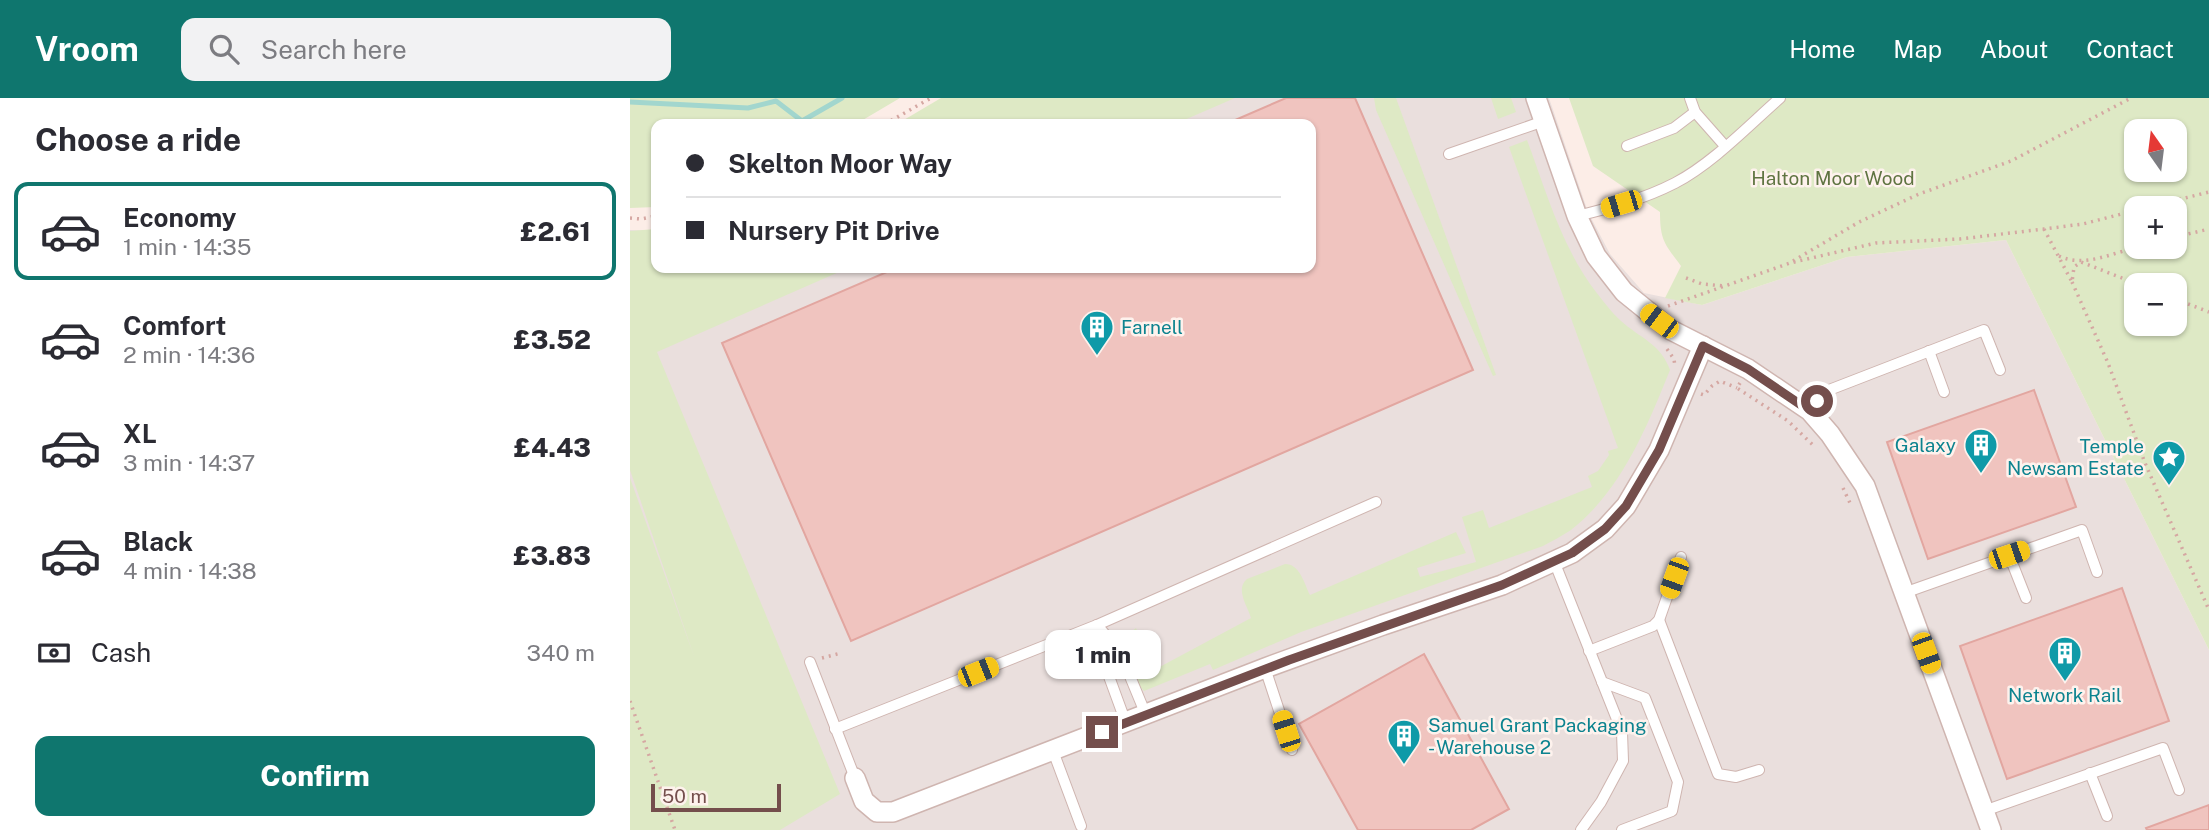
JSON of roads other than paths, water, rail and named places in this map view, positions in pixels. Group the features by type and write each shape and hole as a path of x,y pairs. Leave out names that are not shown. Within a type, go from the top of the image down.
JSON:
{"street":[{"path":"1536,98 1577,216 1596,256 1623,292 1671,330 1748,369 1810,411 1830,434 1864,486 1991,830"},
{"path":"855,778 864,801 877,812 893,811 1265,668 1502,585 1572,553 1605,529 1626,506 1659,450 1703,346"}],"lane":[{"path":"1690,98 1695,112 1725,146"},
{"path":"1577,216 1638,199 1676,183 1702,165 1780,98"},
{"path":"1627,146 1674,128 1695,112"},
{"path":"1449,154 1544,121"},
{"path":"1810,411 1829,390 1984,330 2000,370"},
{"path":"1929,351 1944,392"},
{"path":"835,729 1097,625 1377,502"},
{"path":"1904,593 2082,530 2097,572"},
{"path":"2009,555 2026,598"},
{"path":"1589,651 1654,626 1659,620 1681,557"},
{"path":"1554,561 1622,732 1623,761 1584,829"},
{"path":"1659,620 1718,774 1736,777 1759,770"},
{"path":"1097,625 1120,652 1146,715"},
{"path":"1097,625 1103,660 1126,723"},
{"path":"810,662 855,778"},
{"path":"1265,668 1292,750"},
{"path":"1602,682 1645,698 1678,782 1672,811 1622,830"},
{"path":"1984,811 2163,748 2179,790"},
{"path":"1053,751 1081,826"},
{"path":"2091,773 2107,816"}],"waterway":[{"path":"805,119 842,98"},
{"path":"630,102 748,108 776,101 799,119"}],"place":[{"name":"Farnell","path":"1097,357"},
{"name":"Galaxy","path":"1981,475"},
{"name":"Temple Newsam Estate","path":"2169,487"},
{"name":"Network Rail","path":"2065,683"},
{"name":"Samuel Grant Packaging - Warehouse 2","path":"1404,766"}],"park label":[{"name":"Halton Moor Wood","path":"1833,178"}]}
